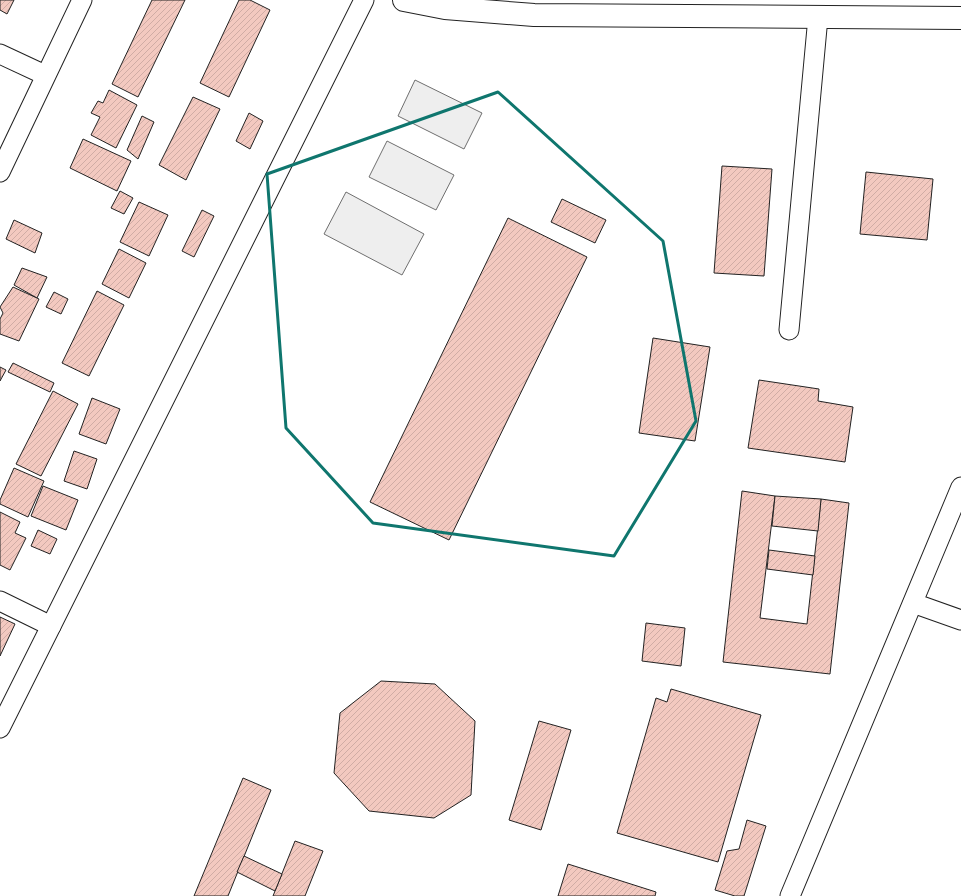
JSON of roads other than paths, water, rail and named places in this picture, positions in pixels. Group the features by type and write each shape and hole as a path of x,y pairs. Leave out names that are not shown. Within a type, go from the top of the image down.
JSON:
{"main road":[{"path":"404,0 445,8 534,15 961,18"}],"street":[{"path":"0,172 82,0"},
{"path":"0,728 364,0"},
{"path":"789,330 818,17"},
{"path":"0,54 45,75"},
{"path":"790,896 961,487"},
{"path":"0,601 51,626"},
{"path":"913,603 961,620"}]}
